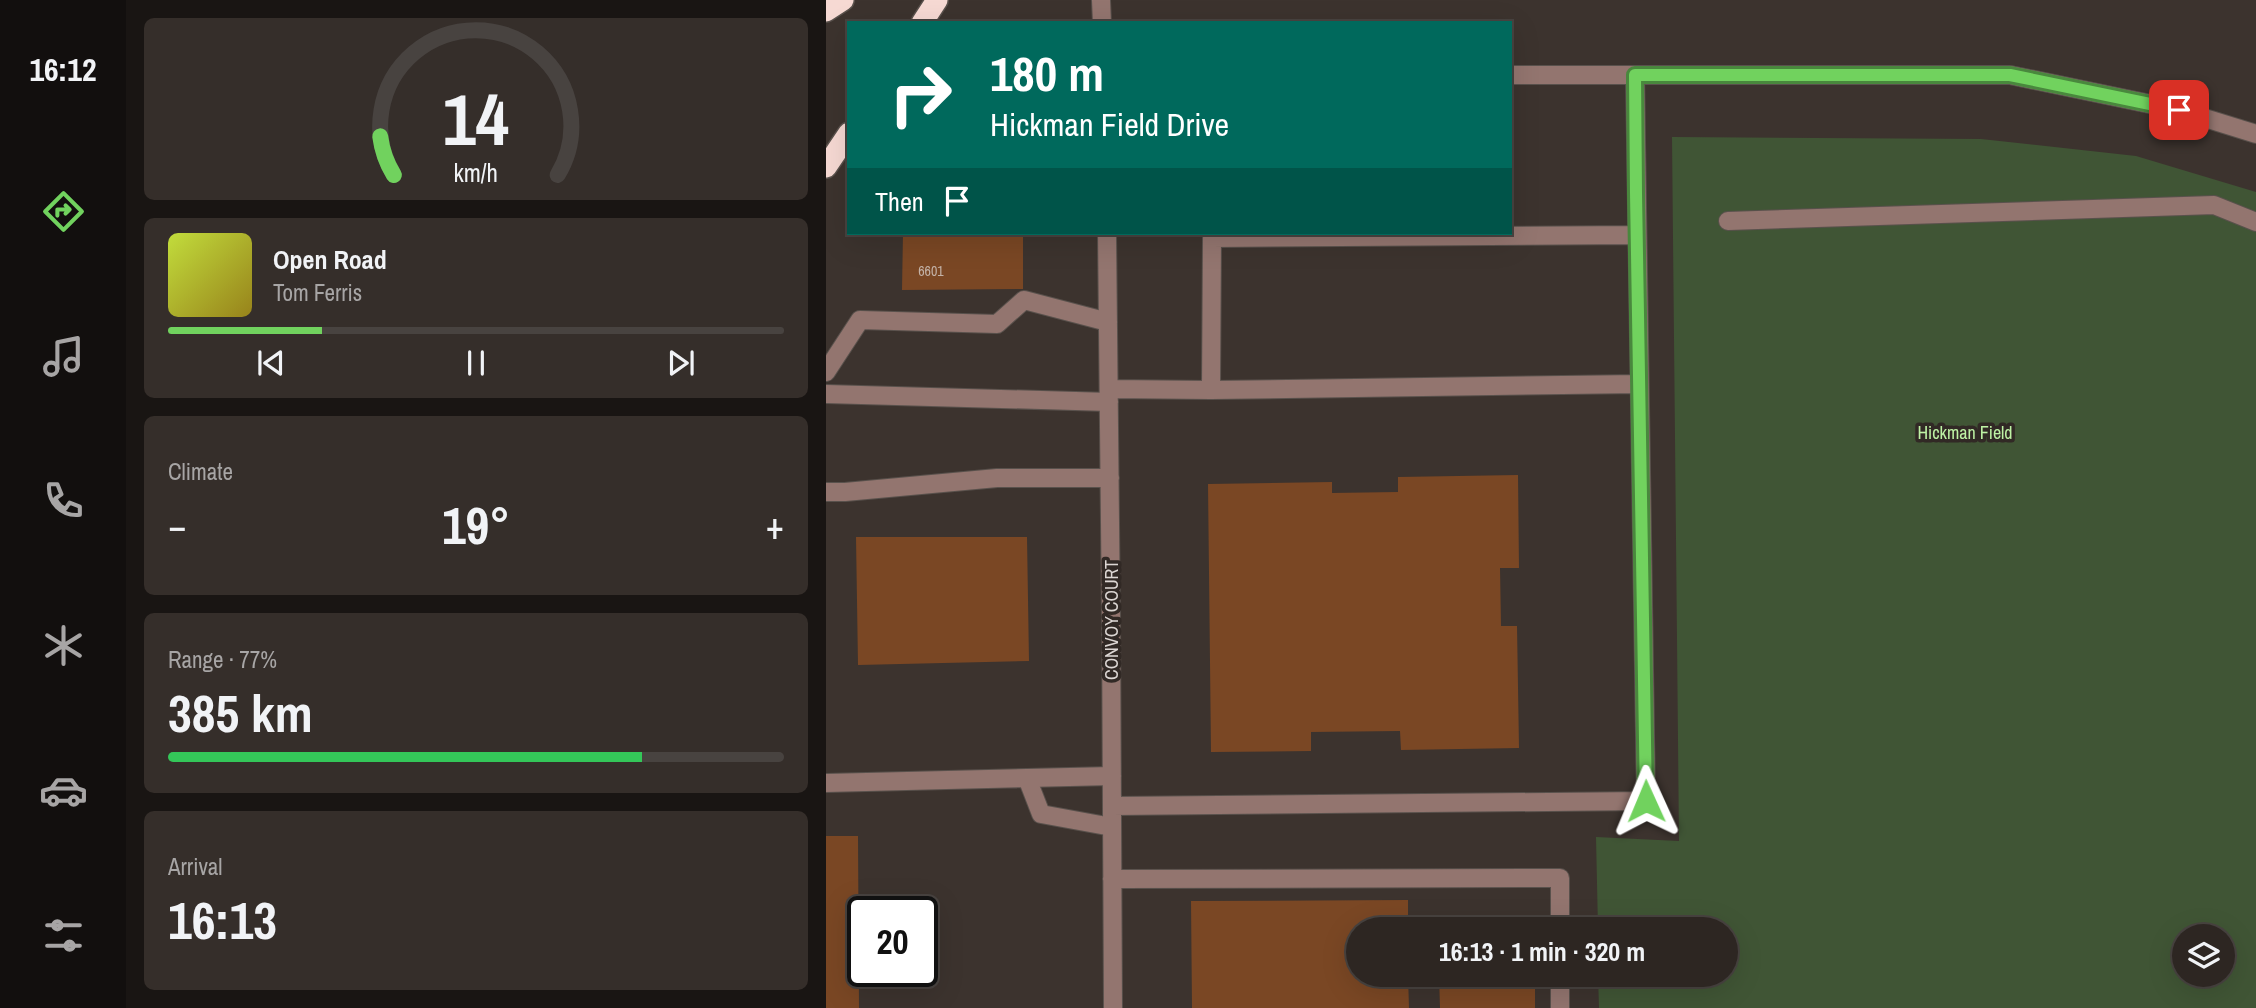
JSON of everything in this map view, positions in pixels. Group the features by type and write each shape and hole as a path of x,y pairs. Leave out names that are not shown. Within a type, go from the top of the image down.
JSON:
{"highway":[{"path":"826,11 843,0"},
{"path":"923,21 937,0"},
{"path":"826,167 847,135"}],"street":[{"path":"1101,0 1102,21"},
{"path":"1512,75 2010,75 2179,110 2256,134"},
{"path":"1112,806 1646,801 1635,75"},
{"path":"1728,221 2214,205 2256,222"},
{"name":"CONVOY COURT","path":"1107,235 1113,1008"},
{"path":"1211,390 1212,238 1636,235"},
{"path":"826,372 860,320 996,324 1024,300 1108,322"},
{"path":"826,394 1109,396 1211,390 1639,384"},
{"path":"826,492 996,478 1110,478"},
{"path":"826,783 1112,776"},
{"path":"1027,778 1041,814 1112,827"},
{"path":"1112,879 1560,878 1560,917"},
{"path":"1560,987 1560,1008"}],"green space":[{"name":"Hickman Field","path":"1672,137 1981,139 2136,156 2256,192 2256,1008 1599,1008 1598,987 1738,987 1738,917 1598,917 1596,837 1679,841"}],"building":[{"path":"903,235 1023,235 1023,289 902,290"},
{"path":"1518,475 1519,568 1500,568 1501,626 1517,626 1519,748 1401,750 1400,731 1311,732 1311,751 1211,752 1208,484 1332,482 1332,493 1398,492 1398,477"},
{"path":"856,537 1027,537 1029,661 858,665"},
{"path":"826,836 858,836 858,896 847,896 847,987 859,987 859,1008 826,1008"},
{"path":"1408,900 1408,917 1346,917 1346,987 1408,987 1409,1008 1192,1008 1191,901"},
{"path":"1439,987 1535,987 1535,1008 1440,1008"}],"route":[{"path":"1646,801 1635,75 2010,75 2179,110"}]}
